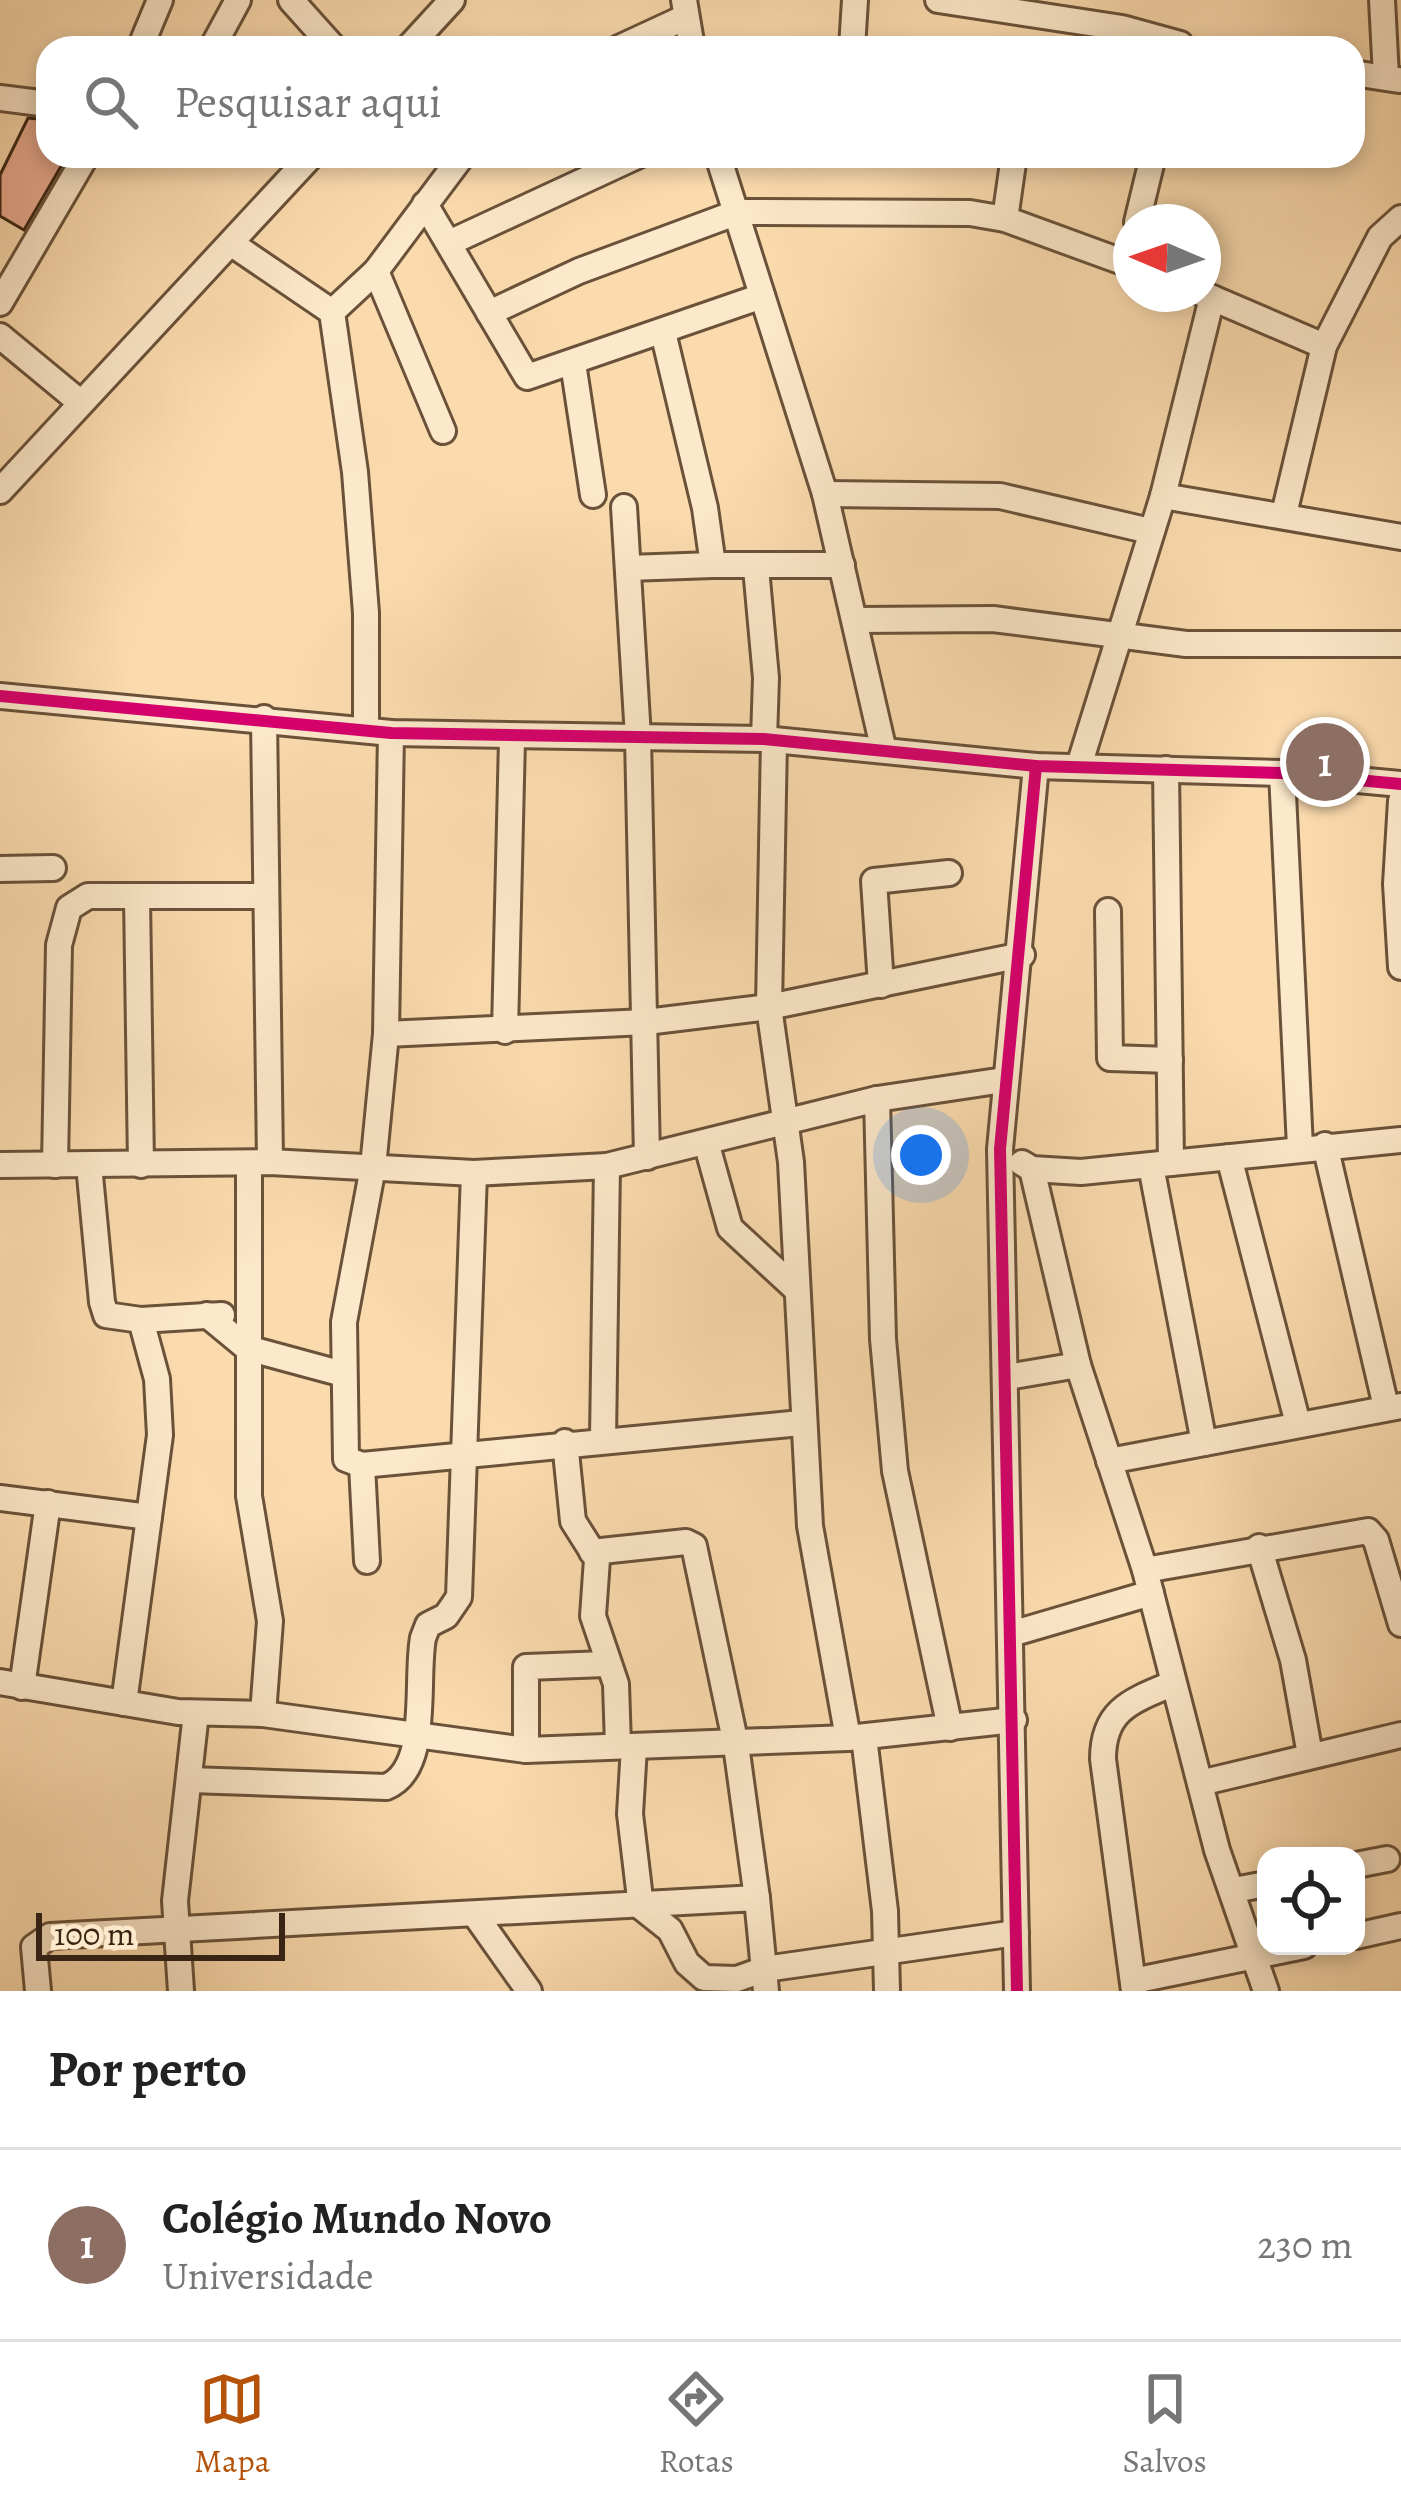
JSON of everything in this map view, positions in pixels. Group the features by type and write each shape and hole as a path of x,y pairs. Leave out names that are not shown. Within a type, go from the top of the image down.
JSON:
{"street":[{"path":"145,36 160,0"},
{"path":"218,36 238,0"},
{"path":"291,0 323,36"},
{"path":"419,36 452,0"},
{"path":"853,36 855,0"},
{"path":"938,0 1148,36"},
{"path":"1382,0 1394,78"},
{"path":"639,36 685,9"},
{"path":"0,98 36,102"},
{"path":"0,303 79,168"},
{"path":"0,491 300,168"},
{"path":"332,312 376,272 454,168"},
{"path":"449,243 611,168"},
{"path":"722,168 825,494 858,620 883,748"},
{"path":"1005,219 1012,168"},
{"path":"1141,204 1150,168"},
{"path":"425,204 527,377 762,296"},
{"path":"489,313 579,272 738,212 926,211 1005,219 1113,253"},
{"path":"1284,514 1324,346 1380,237 1401,218"},
{"path":"232,244 332,312 355,472 378,731 386,1034 373,1167 344,1322 346,1459 362,1465 801,1423"},
{"path":"376,272 443,430"},
{"path":"1221,302 1324,346"},
{"path":"1079,766 1115,638 1163,496 1204,312"},
{"path":"663,332 705,508 713,565"},
{"path":"0,336 81,403"},
{"path":"573,363 593,495"},
{"path":"825,494 1000,496 1150,531"},
{"path":"1163,496 1401,537"},
{"path":"624,507 638,737 647,1157"},
{"path":"628,568 842,565"},
{"path":"756,568 769,740 769,1007 791,1162 804,1368 801,1423 810,1526 856,1737 888,1953 886,1991"},
{"path":"858,620 993,619 1186,644 1401,644"},
{"path":"0,695 378,731 512,739 769,740 1036,766 1282,772 1401,784"},
{"path":"262,1714 270,1622 250,1508 247,1316 260,1162 264,718"},
{"path":"505,1031 512,739"},
{"path":"1017,1991 1000,1149 1004,1080 1022,955 1036,766"},
{"path":"1166,769 1170,1060 1161,1165 1204,1442"},
{"path":"1109,1461 1394,1407 1312,1146 1282,772"},
{"path":"1401,801 1396,884 1401,967"},
{"path":"0,869 53,868"},
{"path":"881,985 874,881 949,873"},
{"path":"55,1165 62,921 88,896 264,896"},
{"path":"137,896 141,1165"},
{"path":"1108,911 1110,1058 1170,1060"},
{"path":"386,1034 646,1022 769,1007 1022,955"},
{"path":"0,1166 260,1162 474,1174 607,1166 877,1100 1004,1080"},
{"path":"877,1100 883,1339 895,1471 950,1728"},
{"path":"1000,1149 1032,1169 1068,1173 1401,1140"},
{"path":"706,1142 730,1228 797,1290"},
{"path":"1229,1157 1298,1424"},
{"path":"89,1165 106,1316 141,1320 247,1316"},
{"path":"604,1439 607,1166"},
{"path":"1032,1169 1078,1365 1148,1581 1217,1850 1266,1991"},
{"path":"190,1780 386,1787 408,1774 418,1750 423,1638 428,1625 446,1616 459,1597 474,1174"},
{"path":"206,1315 247,1348 343,1374"},
{"path":"124,1703 159,1396 141,1320"},
{"path":"1007,1376 1078,1365"},
{"path":"565,1442 573,1521 598,1570 593,1616 605,1664 616,1684 641,1906 670,1930 687,1963 704,1978 765,1980 888,1953 1016,1933"},
{"path":"362,1465 368,1561"},
{"path":"0,1498 148,1517"},
{"path":"48,1503 11,1685 196,1713 262,1714 526,1750 736,1745 1014,1720"},
{"path":"1011,1634 1148,1581 1259,1547 1368,1531 1376,1540 1401,1624"},
{"path":"592,1552 686,1542 694,1546 736,1745 765,1980"},
{"path":"1259,1547 1293,1660 1310,1755"},
{"path":"526,1750 526,1667 605,1664"},
{"path":"1172,1684 1121,1708 1105,1730 1103,1760 1134,1986 1260,1955"},
{"path":"181,1991 174,1932 196,1713"},
{"path":"1200,1783 1401,1735"},
{"path":"1365,1863 1387,1859"},
{"path":"1234,1890 1257,1886"},
{"path":"38,1991 34,1947 50,1936 757,1898"},
{"path":"476,1916 529,1991"},
{"path":"1365,1934 1401,1926"}],"building":[{"path":"28,118 36,119 36,168 60,168 24,230 0,216 0,175"}],"cycle path":[{"path":"0,696 391,733 764,739 1036,766 1282,773 1401,784"},
{"path":"1017,1991 1000,1149 1036,766"}],"place":[{"name":"Colégio Mundo Novo","path":"1325,762"}]}
